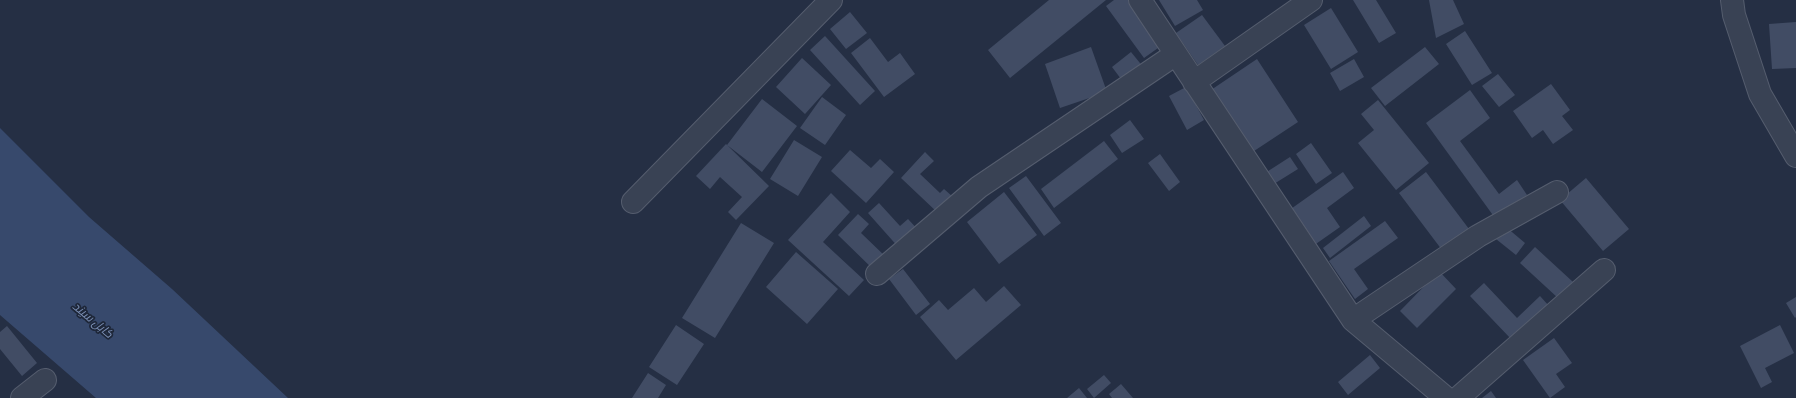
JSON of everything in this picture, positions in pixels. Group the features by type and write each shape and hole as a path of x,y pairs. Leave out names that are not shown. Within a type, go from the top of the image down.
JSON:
{"street":[{"path":"633,202 831,0"},
{"path":"1140,0 1352,320 1446,398"},
{"path":"1194,82 1311,0"},
{"path":"1732,0 1734,14 1760,94 1796,156"},
{"path":"877,274 980,187 1176,54"},
{"path":"1352,320 1478,236 1556,192"},
{"path":"1458,398 1604,270"},
{"path":"22,398 45,380"}],"water":[{"name":"کابل سيند","path":"0,128 89,217 172,289 288,398 96,398 0,315"}],"building":[{"path":"1049,0 1106,0 1010,78 988,50"},
{"path":"1114,0 1134,0 1165,43 1144,58 1106,6"},
{"path":"1159,0 1197,0 1203,10 1175,26"},
{"path":"1353,0 1376,0 1396,33 1379,43"},
{"path":"1429,0 1453,0 1464,24 1436,38"},
{"path":"1331,8 1358,52 1331,69 1304,25"},
{"path":"850,12 867,33 846,49 830,29"},
{"path":"1202,15 1225,46 1198,65 1176,33"},
{"path":"1796,22 1796,68 1772,69 1769,24"},
{"path":"1465,31 1492,73 1472,85 1446,44"},
{"path":"825,36 875,91 860,105 810,50"},
{"path":"870,38 888,62 900,53 915,74 884,97 851,53"},
{"path":"1091,47 1107,92 1060,108 1045,64"},
{"path":"1425,47 1439,64 1385,106 1371,88"},
{"path":"1131,52 1144,68 1124,83 1112,67"},
{"path":"802,58 831,85 805,114 776,87"},
{"path":"1257,59 1298,122 1251,153 1211,90"},
{"path":"1354,59 1364,77 1340,91 1330,73"},
{"path":"1498,74 1515,95 1499,107 1482,86"},
{"path":"1551,84 1570,110 1562,116 1573,130 1553,144 1543,130 1532,138 1513,111"},
{"path":"1186,87 1204,120 1187,130 1169,96"},
{"path":"1470,90 1490,118 1460,141 1499,194 1517,180 1527,195 1495,218 1426,123"},
{"path":"822,97 846,115 825,145 800,128"},
{"path":"762,99 797,126 762,172 727,145"},
{"path":"1378,100 1429,163 1396,190 1358,143 1374,130 1361,114"},
{"path":"1130,120 1144,139 1122,153 1110,135"},
{"path":"794,140 822,157 798,196 770,179"},
{"path":"1104,141 1118,159 1054,208 1041,189"},
{"path":"1311,143 1332,173 1316,184 1296,154"},
{"path":"726,144 769,186 736,220 728,212 742,197 720,177 710,189 696,176"},
{"path":"850,150 871,168 880,159 894,172 866,203 831,171"},
{"path":"925,152 934,161 920,174 940,193 944,189 953,197 938,213 901,178"},
{"path":"1160,154 1180,182 1169,191 1148,163"},
{"path":"1290,157 1298,169 1269,187 1262,175"},
{"path":"1343,172 1354,188 1327,208 1340,227 1313,246 1288,211"},
{"path":"1426,172 1469,229 1442,250 1399,193"},
{"path":"1026,176 1061,223 1044,236 1009,188"},
{"path":"1586,178 1629,229 1603,251 1560,200"},
{"path":"1004,192 1037,235 999,264 967,222"},
{"path":"831,193 850,212 823,242 864,280 849,296 788,240"},
{"path":"879,203 900,226 908,219 920,232 900,249 868,213"},
{"path":"858,214 869,224 861,233 887,258 875,271 838,235"},
{"path":"1364,216 1371,226 1330,258 1323,248"},
{"path":"1385,221 1398,238 1354,269 1368,289 1355,299 1329,261"},
{"path":"741,223 774,243 715,338 682,318"},
{"path":"1506,227 1525,243 1516,255 1496,239"},
{"path":"1535,247 1573,282 1558,298 1520,263"},
{"path":"796,252 838,289 807,324 766,287"},
{"path":"903,269 930,304 916,315 889,279"},
{"path":"1439,271 1456,289 1417,328 1400,311"},
{"path":"1484,283 1517,318 1540,296 1549,306 1512,340 1470,296"},
{"path":"1004,286 1021,305 956,360 920,317 939,300 948,310 974,288 986,302"},
{"path":"1796,297 1796,317 1795,318 1786,303"},
{"path":"676,325 704,344 677,385 649,367"},
{"path":"1780,325 1794,353 1765,368 1772,382 1761,388 1740,346"},
{"path":"7,326 37,363 22,376 0,349 0,332"},
{"path":"1554,338 1572,363 1556,374 1565,387 1550,398 1523,360"},
{"path":"1370,355 1380,368 1348,395 1338,382"},
{"path":"648,373 666,385 658,398 632,398"},
{"path":"1104,375 1111,383 1094,398 1087,389"},
{"path":"1121,384 1133,398 1112,398 1109,394"},
{"path":"1079,388 1087,398 1067,398"},
{"path":"1491,391 1496,398 1482,398"}]}
